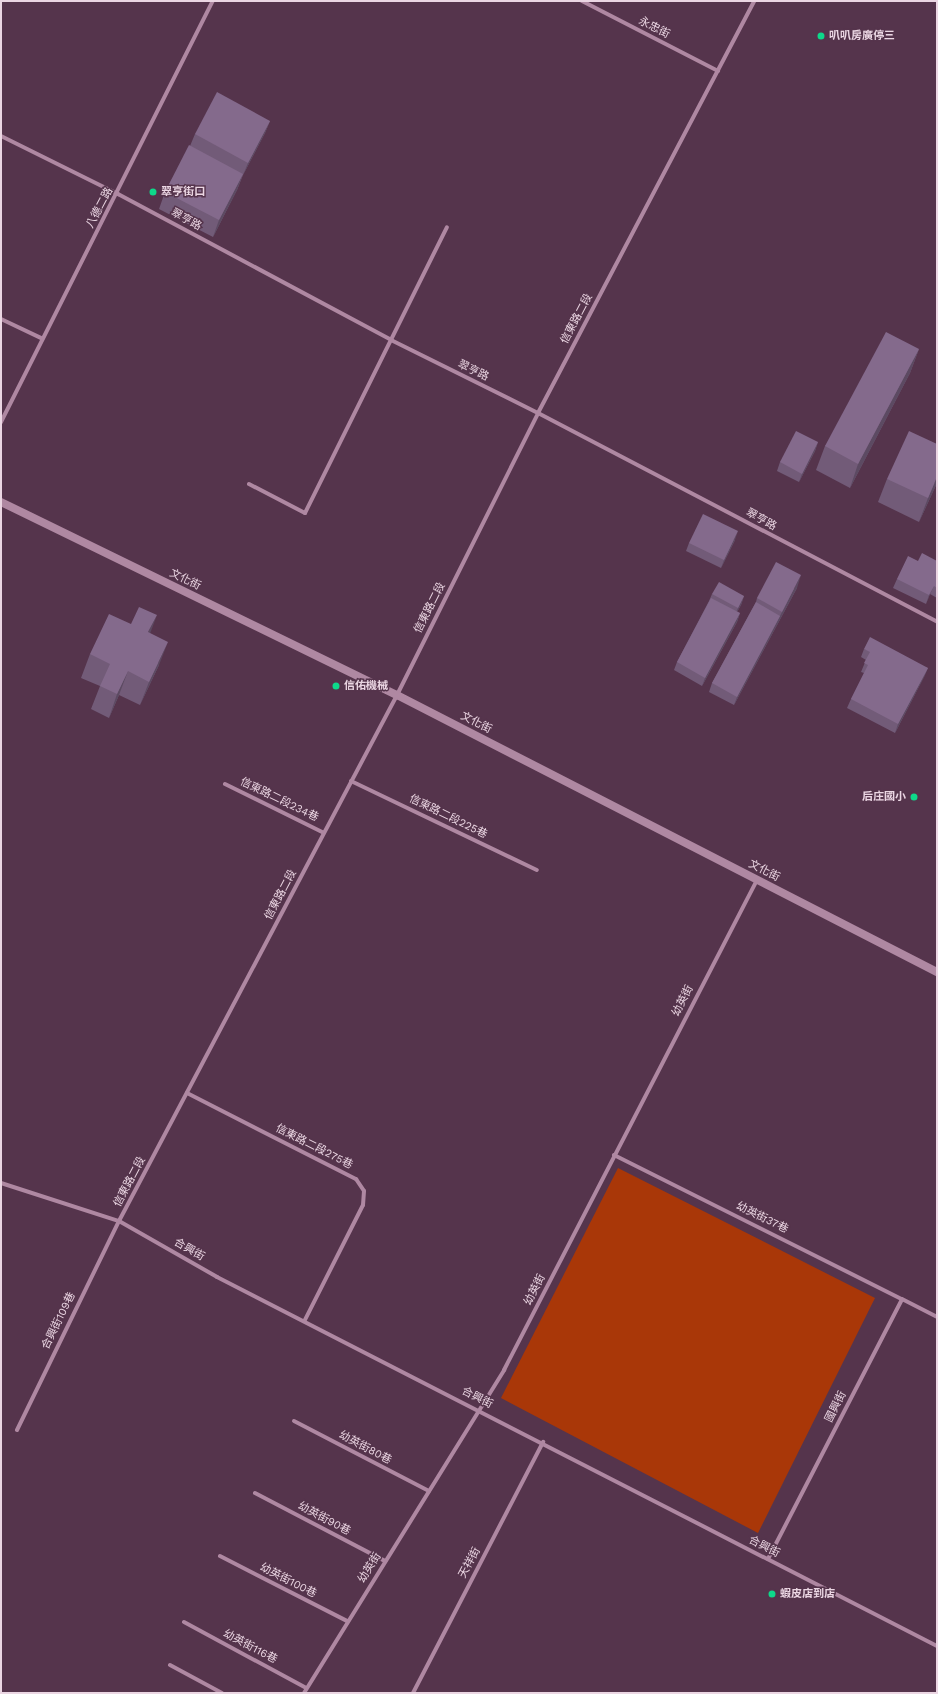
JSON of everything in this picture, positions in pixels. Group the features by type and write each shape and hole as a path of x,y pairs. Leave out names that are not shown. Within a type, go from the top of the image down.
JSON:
{"street":[{"name":"八德二路","path":"1,422 42,338 118,194 213,1"},
{"name":"永忠街","path":"582,1 718,71"},
{"name":"信東路二段","path":"120,1221 396,695 538,413 754,1"},
{"name":"翠亨路","path":"1,136 118,194 391,340 538,413 937,622"},
{"path":"249,484 305,512 447,227"},
{"path":"1,319 42,338"},
{"name":"文化街","path":"1,502 396,695 937,972"},
{"name":"信東路二段225巷","path":"351,781 537,870"},
{"name":"信東路二段234巷","path":"225,784 324,832"},
{"name":"幼英街","path":"304,1693 504,1370 757,880"},
{"name":"信東路二段275巷","path":"187,1093 356,1179 364,1191 363,1204 305,1320"},
{"name":"幼英街37巷","path":"614,1155 902,1299"},
{"name":"合興街","path":"1,1183 120,1221 217,1277 480,1409 937,1646"},
{"name":"合興街109巷","path":"17,1430 120,1221"},
{"path":"902,1299 937,1317"},
{"name":"國興街","path":"768,1559 902,1299"},
{"name":"幼英街80巷","path":"294,1421 429,1491"},
{"name":"天祥街","path":"413,1693 543,1442"},
{"name":"幼英街90巷","path":"255,1493 385,1561"},
{"name":"幼英街100巷","path":"220,1556 347,1622"},
{"name":"幼英街116巷","path":"184,1622 306,1688"},
{"path":"170,1665 222,1693"}],"shaded area":[{"path":"618,1168 875,1298 758,1533 501,1398"}],"building":[{"path":"217,92 270,121 248,163 195,134"},
{"path":"189,145 243,174 219,220 165,192"},
{"path":"886,332 919,349 858,464 825,446"},
{"path":"796,431 818,442 802,474 780,462"},
{"path":"909,431 937,444 937,477 928,498 887,479"},
{"path":"703,514 738,531 724,560 689,543"},
{"path":"922,553 937,561 937,588 934,586 929,595 897,579 908,556 918,561"},
{"path":"776,562 801,575 782,612 757,598"},
{"path":"719,582 744,596 738,608 712,594"},
{"path":"711,598 740,613 705,678 677,662"},
{"path":"756,602 780,616 737,697 712,683"},
{"path":"139,607 157,615 148,632 168,642 149,682 128,671 117,694 100,686 110,664 90,654 109,614 131,624"},
{"path":"870,637 928,668 898,724 851,699 868,665 864,663 870,652 864,649"}],"place":[{"name":"叭叭房廣停三","path":"821,36"},
{"name":"翠亨街口","path":"153,192"},
{"name":"信佑機械","path":"336,686"},
{"name":"后庄國小","path":"914,797"},
{"name":"蝦皮店到店","path":"772,1594"}]}
